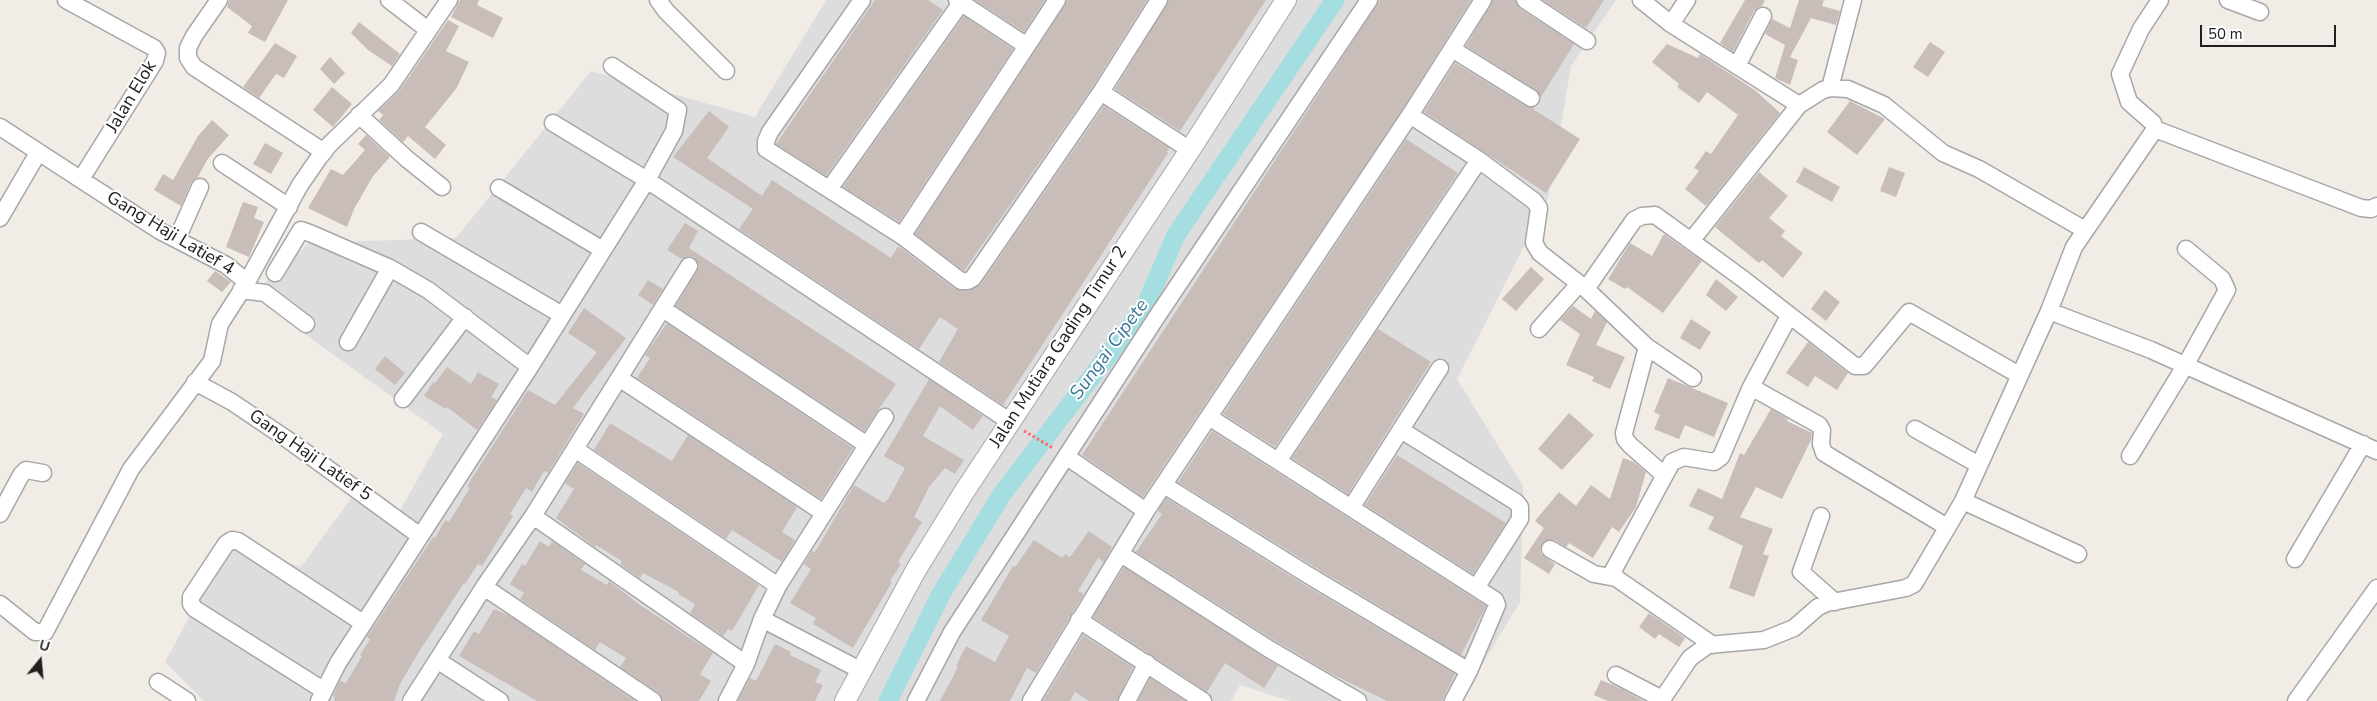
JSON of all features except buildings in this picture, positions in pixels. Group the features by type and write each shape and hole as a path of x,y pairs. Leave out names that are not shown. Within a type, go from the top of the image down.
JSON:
{"street":[{"name":"Jalan Elok","path":"66,0 154,48 157,53 156,61 81,179"},
{"path":"219,0 188,48 188,58 194,67 324,152"},
{"path":"389,0 428,30"},
{"name":"Gang Haji Latief 4","path":"0,127 38,153 177,239 226,265 244,286 300,185 324,152 391,85 449,0"},
{"path":"658,0 666,11 726,71"},
{"path":"862,0 770,132 766,141 766,149 830,188 902,236 961,280 968,281 973,278 1102,92 1159,0"},
{"path":"902,236 1057,0"},
{"name":"Jalan Mutiara Gading Timur 2","path":"844,701 916,570 1013,424 1286,0"},
{"path":"916,701 952,632 1061,453 1177,286 1369,0"},
{"path":"1030,701 1146,511 1410,115 1484,0"},
{"path":"1525,0 1587,40"},
{"path":"1641,0 1671,24 1799,105"},
{"path":"1671,24 1687,0"},
{"path":"1830,88 1853,0"},
{"path":"1616,675 1661,700 1690,658 1701,649 1713,645 1751,642 1787,632 1818,607 1906,588 1914,584 1963,501 2018,375 2049,311 2074,247 2154,129 2153,123 2129,102 2120,74 2141,29 2160,0"},
{"path":"2228,0 2260,12"},
{"path":"830,188 960,1 1027,46"},
{"path":"1737,66 1763,16"},
{"path":"1452,49 1531,98"},
{"path":"363,623 238,541 232,540 226,544 191,597 191,604 195,609 321,695 363,623 530,367 647,180 674,131 678,110 612,66"},
{"path":"1691,241 1799,105 1823,90 1830,88 1854,91 1884,105 1943,153 1978,169 2084,230"},
{"path":"1102,92 1190,150"},
{"path":"359,115 407,159 442,187"},
{"path":"1410,115 1479,160 1534,201 1539,208 1534,236 1540,253 1582,287 1647,347 1694,378"},
{"path":"553,123 647,180 1013,424"},
{"path":"2154,129 2361,208 2371,209 2377,206"},
{"path":"0,218 38,153"},
{"path":"1278,461 1479,160"},
{"path":"222,163 289,206"},
{"path":"177,239 200,187"},
{"path":"499,188 603,250"},
{"path":"1540,328 1582,287 1634,220 1642,216 1655,215 1859,367 1864,366 1909,312 2018,375"},
{"path":"275,273 301,230 390,268 428,290 530,367"},
{"path":"421,232 562,315"},
{"path":"2130,456 2185,366 2227,290 2222,279 2186,249"},
{"path":"411,701 484,587 533,516 689,266"},
{"path":"348,342 390,268"},
{"path":"0,604 35,632 45,632 131,470 212,361 220,324 244,286 265,293 306,324"},
{"path":"662,309 867,445"},
{"path":"2049,311 2185,366 2370,448 2295,559"},
{"path":"1616,578 1613,572 1672,462 1678,458 1692,458 1707,462 1718,460 1751,387 1789,316"},
{"path":"403,400 465,317"},
{"path":"1647,347 1624,433 1625,439 1630,445 1664,475"},
{"path":"1351,508 1440,368"},
{"path":"619,378 824,513"},
{"name":"Gang Haji Latief 5","path":"195,382 232,402 294,444 420,536"},
{"path":"1751,387 1818,426 1822,430 1821,444 1824,453 1948,527"},
{"path":"727,701 746,664 762,619 778,586 885,417"},
{"path":"1209,417 1495,600 1497,605 1469,671 1453,701"},
{"path":"1915,429 1979,465"},
{"path":"1401,430 1516,502 1520,507 1520,519 1476,588"},
{"path":"575,448 778,586"},
{"path":"1061,453 1146,511"},
{"path":"0,514 21,474 26,470 43,473"},
{"path":"1164,486 1469,671"},
{"path":"1963,501 2078,554"},
{"path":"533,516 746,664"},
{"path":"1821,516 1801,572 1835,602"},
{"path":"1550,549 1594,574 1616,578 1713,645"},
{"path":"1121,554 1268,649 1358,701"},
{"path":"484,587 653,701"},
{"path":"2296,701 2377,588"},
{"path":"762,619 860,670"},
{"path":"1079,620 1203,701"},
{"path":"437,660 500,701"},
{"path":"1127,701 1147,663"},
{"path":"158,682 187,701"}],"path":[{"path":"1013,424 1061,453"}],"shaded area":[{"path":"826,0 1616,0 1571,66 1548,199 1457,379 1523,486 1520,602 1460,701 1290,701 1240,685 1231,701 204,701 165,662 229,543 301,567 361,485 397,516 443,434 251,295 309,243 456,238 591,71 755,117"}],"waterway":[{"name":"Sungai Cipete","path":"888,701 941,594 1002,494 1145,307 1176,235 1335,0"}]}
